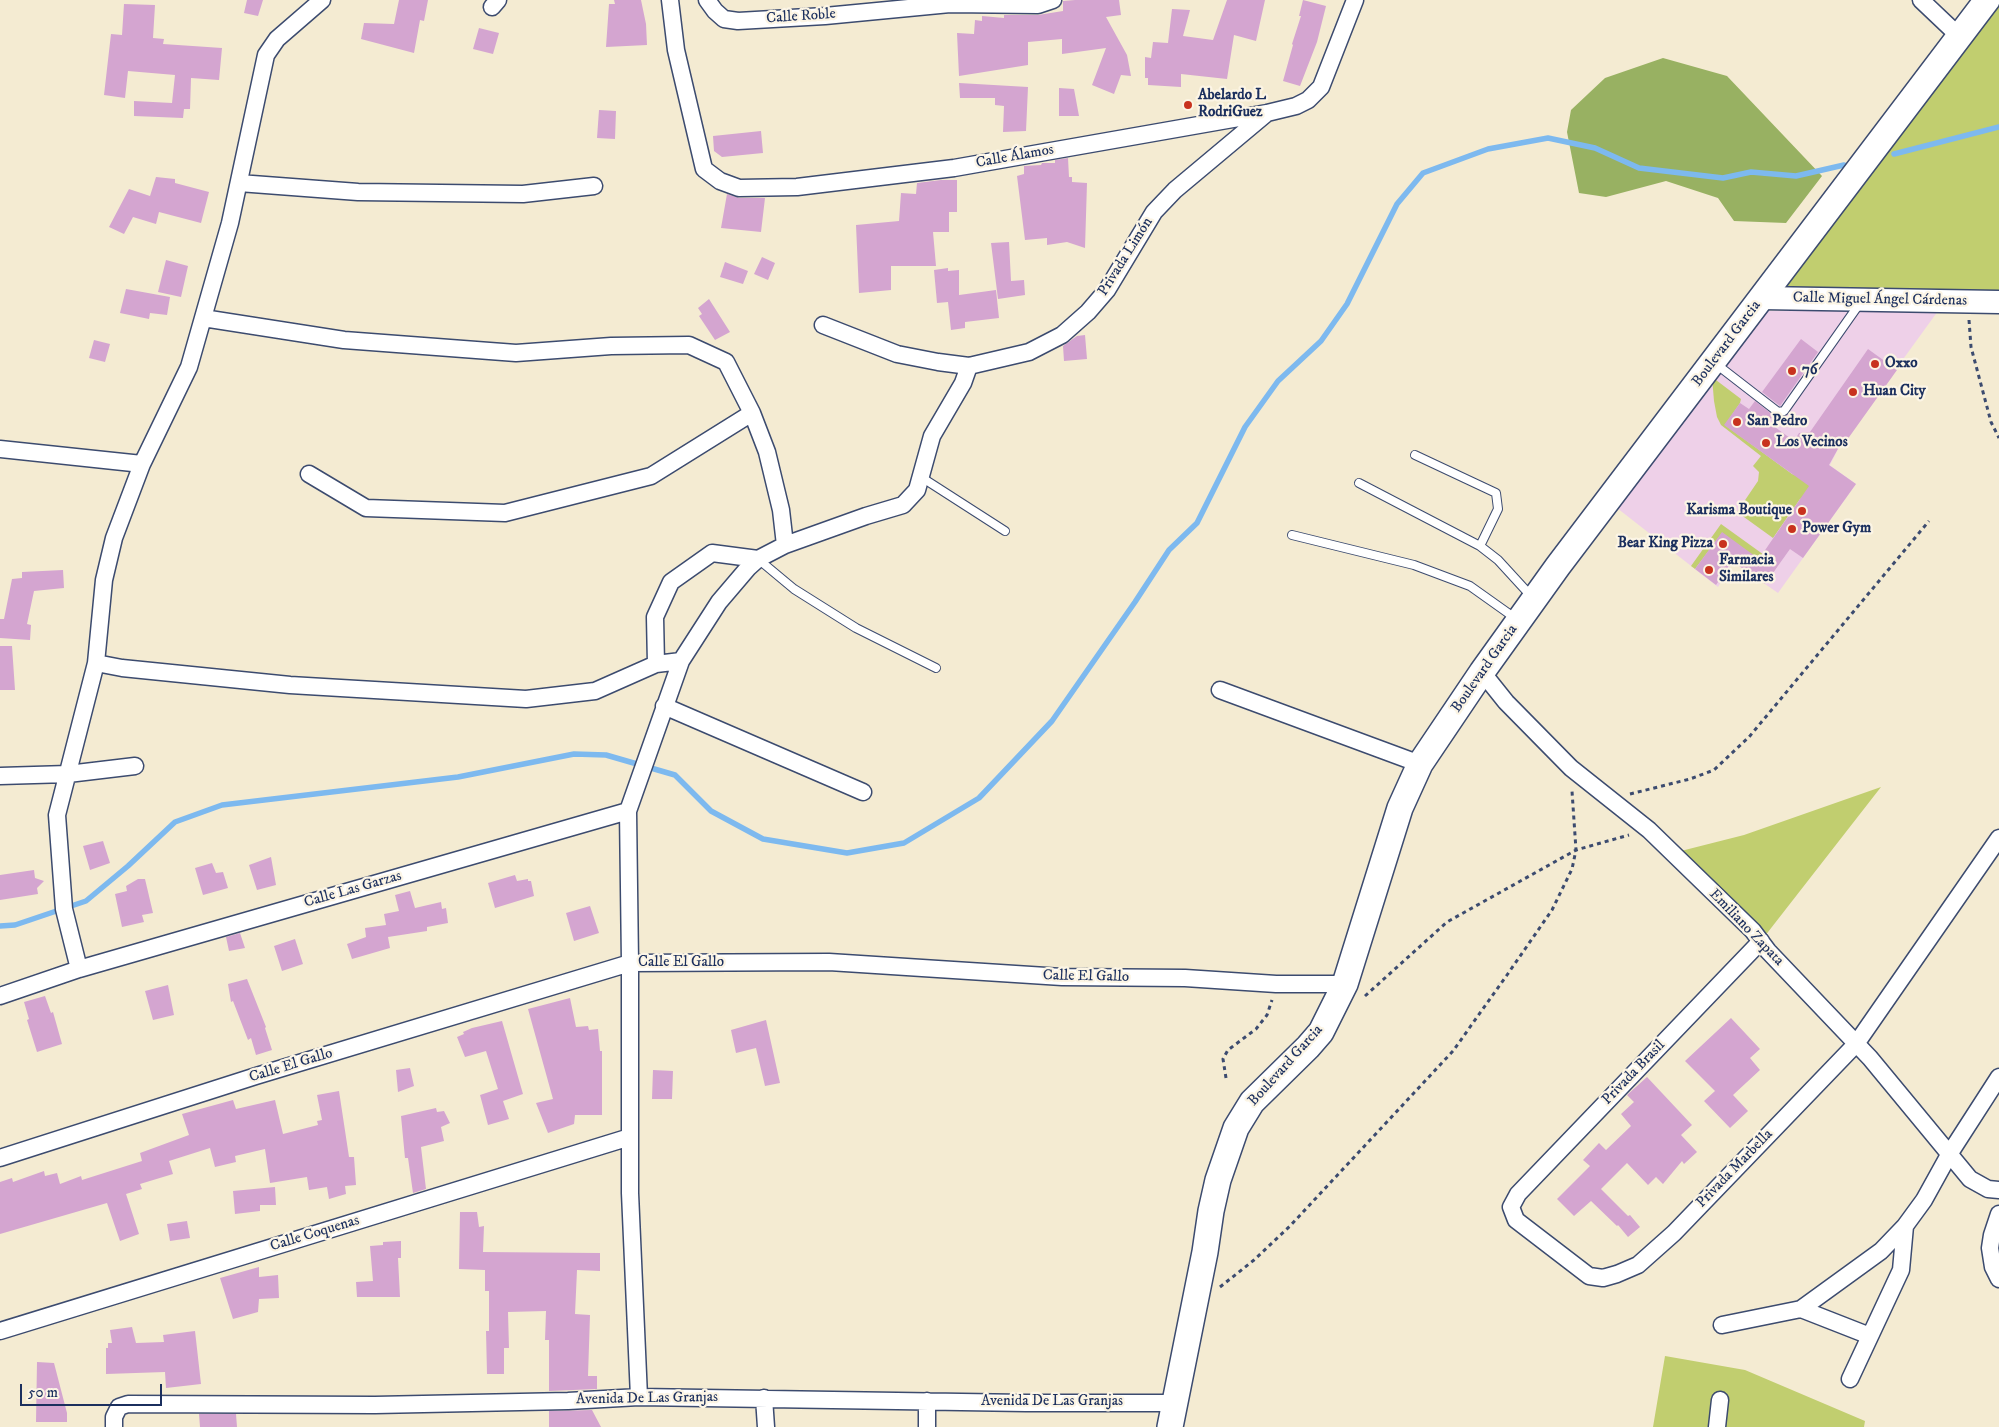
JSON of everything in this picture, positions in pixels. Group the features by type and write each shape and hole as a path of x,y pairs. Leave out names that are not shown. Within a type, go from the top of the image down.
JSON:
{"main road":[{"name":"Boulevard Garcia","path":"1170,1427 1218,1180 1236,1128 1252,1102 1308,1047 1352,992 1400,808 1420,764 1534,599 1987,0"}],"street":[{"path":"79,969 64,909 57,815 96,663 104,580 112,546 142,464 189,367 230,223 266,55 277,38 322,0"},
{"name":"Calle Álamos","path":"670,0 676,50 704,169 720,181 739,188 797,187 935,171 1267,113 1296,106 1308,100 1321,87 1355,0"},
{"name":"Calle Roble","path":"707,0 714,11 724,19 738,22 950,4 1038,5 1053,0"},
{"path":"1921,0 1960,37"},
{"name":"Privada Limón","path":"823,325 897,354 969,366 1029,352 1062,335 1088,312 1107,290 1154,212 1175,190 1267,113"},
{"path":"239,183 358,192 504,194 523,194 594,186"},
{"name":"Calle Miguel Ángel Cárdenas","path":"1762,298 1999,302"},
{"path":"203,318 344,340 516,353 611,346 689,345 726,362 752,413 766,452 781,510 785,545"},
{"path":"640,1398 630,1193 628,811 681,661 718,602 758,559 785,545 903,505 917,490 932,436 963,383 969,366"},
{"path":"309,474 366,508 505,513 651,476 752,413"},
{"path":"0,449 142,464"},
{"path":"656,664 655,616 670,582 712,552 758,559"},
{"path":"96,663 122,668 290,685 526,699 596,692 656,664 681,661"},
{"name":"Emiliano Zapata","path":"1482,672 1506,702 1571,768 1649,830 1753,931 1856,1044 1970,1179 1988,1189 1999,1190"},
{"path":"1220,690 1420,764"},
{"path":"664,706 863,792"},
{"path":"0,776 68,774 135,766"},
{"name":"Calle Las Garzas","path":"0,996 79,969 628,811"},
{"name":"Privada Marbella","path":"1603,1278 1638,1265 1674,1233 1856,1044 1999,838"},
{"name":"Privada Brasil","path":"1603,1278 1589,1276 1516,1220 1511,1207 1518,1194 1761,941"},
{"name":"Calle El Gallo","path":"0,1158 256,1076 630,963 829,962 1062,977 1185,978 1276,984 1352,992"},
{"path":"1722,1325 1801,1309 1881,1251 1905,1226 1924,1200 1950,1153 1999,1077"},
{"name":"Calle Coquenas","path":"0,1332 630,1137"},
{"path":"1999,1214 1990,1248 1993,1267 1999,1280"},
{"path":"1850,1379 1901,1270 1905,1226"},
{"path":"1801,1309 1870,1336"},
{"name":"Avenida De Las Granjas","path":"114,1427 114,1417 119,1407 128,1404 374,1405 640,1398 1175,1403"},
{"path":"764,1398 766,1427"},
{"path":"1717,1427 1720,1400"},
{"path":"926,1401 927,1427"}],"lane":[{"path":"1713,362 1778,412 1784,411 1862,300"},
{"path":"1415,455 1496,493 1498,509 1480,546"},
{"path":"921,477 1005,530"},
{"path":"1360,483 1480,546 1498,560 1534,599"},
{"path":"1292,535 1414,565 1470,586 1519,621"},
{"path":"758,559 794,589 856,628 936,668"}],"path":[{"path":"1967,302 1971,347 1991,422 1999,438"},
{"path":"1610,799 1690,779 1714,770 1748,736 1929,521"},
{"path":"1195,1302 1226,1284 1290,1226 1453,1050 1507,976 1552,910 1572,869 1576,850 1571,768"},
{"path":"1352,992 1447,922 1576,850 1649,830"},
{"path":"1226,1078 1223,1059 1228,1050 1256,1029 1267,1015 1276,984"}],"shaded area":[{"path":"1762,311 1938,311 1838,449 1830,465 1828,464 1856,484 1778,593 1733,562 1718,587 1617,508"}],"green space":[{"path":"1999,0 1999,298 1772,293"},
{"path":"1663,58 1727,76 1822,176 1786,223 1734,221 1718,198 1666,181 1606,197 1579,193 1567,132 1571,110 1605,78"},
{"path":"1712,377 1741,399 1725,425 1792,474 1830,490 1800,499 1773,538 1737,512 1758,481 1759,472 1753,466 1761,456 1721,425 1717,417 1714,401"},
{"path":"1721,524 1778,565 1774,571 1722,533 1695,569 1691,566"},
{"path":"1881,787 1761,941 1673,853 1744,835"},
{"path":"1665,1356 1745,1370 1865,1421 1864,1427 1653,1427"}],"building":[{"path":"247,0 263,0 258,16 244,13"},
{"path":"399,0 428,0 424,21 420,20 414,53 361,39 364,23 394,24"},
{"path":"614,0 641,0 646,24 647,45 606,47 609,4 615,4"},
{"path":"1119,0 1121,15 1106,17 1127,55 1131,76 1121,75 1114,94 1092,85 1106,48 1062,54 1062,39 1028,42 1028,65 959,76 957,33 974,34 975,20 982,21 982,16 1004,18 1004,15 1038,15 1063,11 1063,1"},
{"path":"1227,0 1265,0 1256,41 1234,35 1227,79 1181,74 1181,87 1148,85 1148,78 1145,78 1145,57 1151,58 1153,42 1168,43 1172,9 1190,10 1183,36 1213,40"},
{"path":"1303,0 1326,6 1317,42 1300,86 1283,81 1301,16 1299,16"},
{"path":"124,4 155,5 153,38 164,39 163,44 222,48 219,80 191,78 190,109 184,109 183,118 134,116 134,101 172,103 175,75 128,71 125,98 104,95 111,34 122,35"},
{"path":"479,28 499,33 493,54 473,49"},
{"path":"959,83 1028,87 1026,131 1003,132 1004,106 995,105 995,98 960,98"},
{"path":"1059,88 1074,89 1079,116 1059,116"},
{"path":"599,110 616,111 615,139 597,138"},
{"path":"761,131 763,153 722,157 714,151 713,136"},
{"path":"1068,158 1069,177 1072,177 1072,182 1087,183 1085,248 1067,242 1047,245 1047,238 1025,240 1017,176 1024,174 1024,166 1055,163 1055,160"},
{"path":"156,177 175,179 175,183 209,192 201,223 159,212 156,224 133,217 124,234 109,227 129,189 150,196"},
{"path":"957,180 957,212 949,212 949,232 933,232 936,266 891,266 891,290 859,293 856,225 899,221 901,193 916,194 917,183"},
{"path":"727,194 739,198 765,198 761,232 721,228"},
{"path":"1009,242 1011,281 1024,280 1025,295 998,299 991,243"},
{"path":"762,257 775,263 768,280 754,274"},
{"path":"166,260 188,266 181,297 158,292"},
{"path":"725,262 748,271 743,284 720,277"},
{"path":"948,268 948,271 959,270 959,295 996,290 999,318 965,322 965,328 951,330 948,302 937,303 934,270"},
{"path":"126,289 170,297 167,315 150,313 149,319 120,313"},
{"path":"709,299 730,332 715,340 699,316 702,314 698,308"},
{"path":"1085,335 1087,359 1064,361 1063,346 1077,336"},
{"path":"1801,339 1818,352 1780,406 1762,392"},
{"path":"94,340 110,344 105,362 89,358"},
{"path":"1868,349 1897,370 1847,440 1844,438 1829,465 1856,484 1803,558 1790,549 1765,584 1732,561 1716,585 1695,569 1722,532 1759,559 1809,486 1724,425 1740,403 1749,409 1755,401 1773,415 1768,422 1794,441 1799,433 1810,432"},
{"path":"63,570 64,588 34,591 27,624 31,625 30,640 0,638 0,619 4,619 12,579 22,578 22,572"},
{"path":"0,646 12,646 15,690 0,690"},
{"path":"103,841 110,863 90,870 83,846"},
{"path":"271,857 276,885 257,890 249,865"},
{"path":"212,863 216,873 223,872 228,888 203,895 195,868"},
{"path":"34,870 35,878 44,881 37,888 38,894 0,900 0,875"},
{"path":"515,875 517,881 528,879 528,881 531,881 534,896 495,908 488,883"},
{"path":"138,879 145,879 153,913 142,915 144,922 122,927 115,894 127,891 126,886"},
{"path":"410,891 415,908 441,902 442,909 446,908 448,923 427,927 427,931 388,937 390,948 352,959 347,944 366,937 365,928 386,925 384,914 399,911 395,895"},
{"path":"590,906 599,933 574,941 566,913"},
{"path":"240,933 245,948 229,951 226,937"},
{"path":"295,939 303,964 282,971 274,946"},
{"path":"247,979 266,1027 272,1050 256,1055 251,1038 248,1040 233,1001 231,1002 228,984"},
{"path":"168,985 174,1015 153,1020 145,991"},
{"path":"45,996 51,1013 53,1012 62,1044 37,1052 27,1020 29,1019 24,1002"},
{"path":"570,998 576,1027 588,1026 589,1030 598,1029 600,1051 602,1051 602,1115 575,1115 574,1124 548,1133 536,1103 553,1099 528,1009"},
{"path":"1731,1018 1760,1049 1750,1058 1760,1070 1733,1095 1748,1111 1730,1128 1704,1101 1715,1091 1685,1061"},
{"path":"766,1020 780,1083 765,1086 756,1048 736,1053 731,1030"},
{"path":"502,1021 523,1094 503,1101 509,1119 488,1125 480,1095 498,1089 486,1051 465,1057 457,1037 472,1028"},
{"path":"410,1068 414,1086 398,1092 396,1070"},
{"path":"653,1070 673,1071 672,1099 652,1099"},
{"path":"1647,1077 1692,1125 1681,1135 1697,1152 1684,1164 1682,1161 1663,1184 1656,1177 1648,1185 1627,1163 1601,1189 1628,1216 1630,1215 1640,1227 1628,1237 1618,1225 1591,1201 1574,1216 1557,1199 1590,1166 1583,1160 1599,1143 1606,1150 1631,1126 1621,1114 1634,1102 1627,1095"},
{"path":"339,1091 349,1157 354,1157 356,1185 345,1186 346,1194 329,1199 327,1187 309,1190 307,1177 270,1183 265,1149 235,1156 236,1162 215,1167 210,1148 169,1161 173,1174 140,1184 142,1189 126,1194 139,1234 120,1241 107,1203 0,1234 0,1182 12,1178 13,1182 44,1171 45,1176 57,1173 60,1184 81,1176 82,1180 142,1161 140,1153 189,1135 182,1114 233,1100 236,1109 275,1100 283,1134 318,1125 317,1121 322,1120 317,1095"},
{"path":"436,1108 437,1112 444,1111 450,1123 441,1127 444,1141 421,1147 426,1189 413,1193 408,1158 405,1158 401,1116"},
{"path":"275,1187 276,1205 260,1205 260,1211 235,1214 233,1191"},
{"path":"460,1212 477,1212 479,1227 484,1226 483,1252 600,1253 600,1271 577,1270 575,1314 590,1315 588,1376 597,1376 597,1389 549,1391 549,1340 545,1340 546,1311 508,1312 509,1348 504,1348 504,1374 487,1374 486,1331 489,1331 489,1291 485,1291 485,1270 459,1269"},
{"path":"187,1221 190,1238 170,1241 167,1224"},
{"path":"401,1241 401,1258 398,1258 400,1297 357,1297 356,1282 373,1281 370,1246 383,1245 383,1242"},
{"path":"259,1267 259,1277 278,1275 279,1298 259,1299 258,1312 233,1319 220,1278"},
{"path":"132,1327 136,1343 164,1342 163,1335 195,1331 201,1384 166,1388 165,1372 106,1374 106,1348 108,1348 108,1343 112,1343 110,1330"},
{"path":"37,1362 54,1363 67,1413 67,1422 36,1422"},
{"path":"592,1410 601,1427 549,1427 549,1411"},
{"path":"199,1414 236,1414 237,1427 200,1427"}],"waterway":[{"path":"1894,154 1999,127"},
{"path":"0,926 15,925 86,901 128,866 175,822 222,805 458,777 574,754 606,755 675,775 711,811 763,839 847,853 904,843 979,798 1052,721 1169,550 1197,523 1245,427 1278,381 1321,341 1347,304 1397,204 1423,173 1488,149 1548,138 1595,148 1639,168 1723,178 1751,172 1796,176 1844,165"}],"place":[{"name":"Abelardo L RodriGuez","path":"1188,105"},
{"name":"Oxxo","path":"1875,364"},
{"name":"76","path":"1792,371"},
{"name":"Huan City","path":"1853,392"},
{"name":"San Pedro","path":"1737,422"},
{"name":"Los Vecinos","path":"1766,443"},
{"name":"Karisma Boutique","path":"1802,511"},
{"name":"Power Gym","path":"1792,529"},
{"name":"Bear King Pizza","path":"1723,544"},
{"name":"Farmacia Similares","path":"1709,570"}]}
